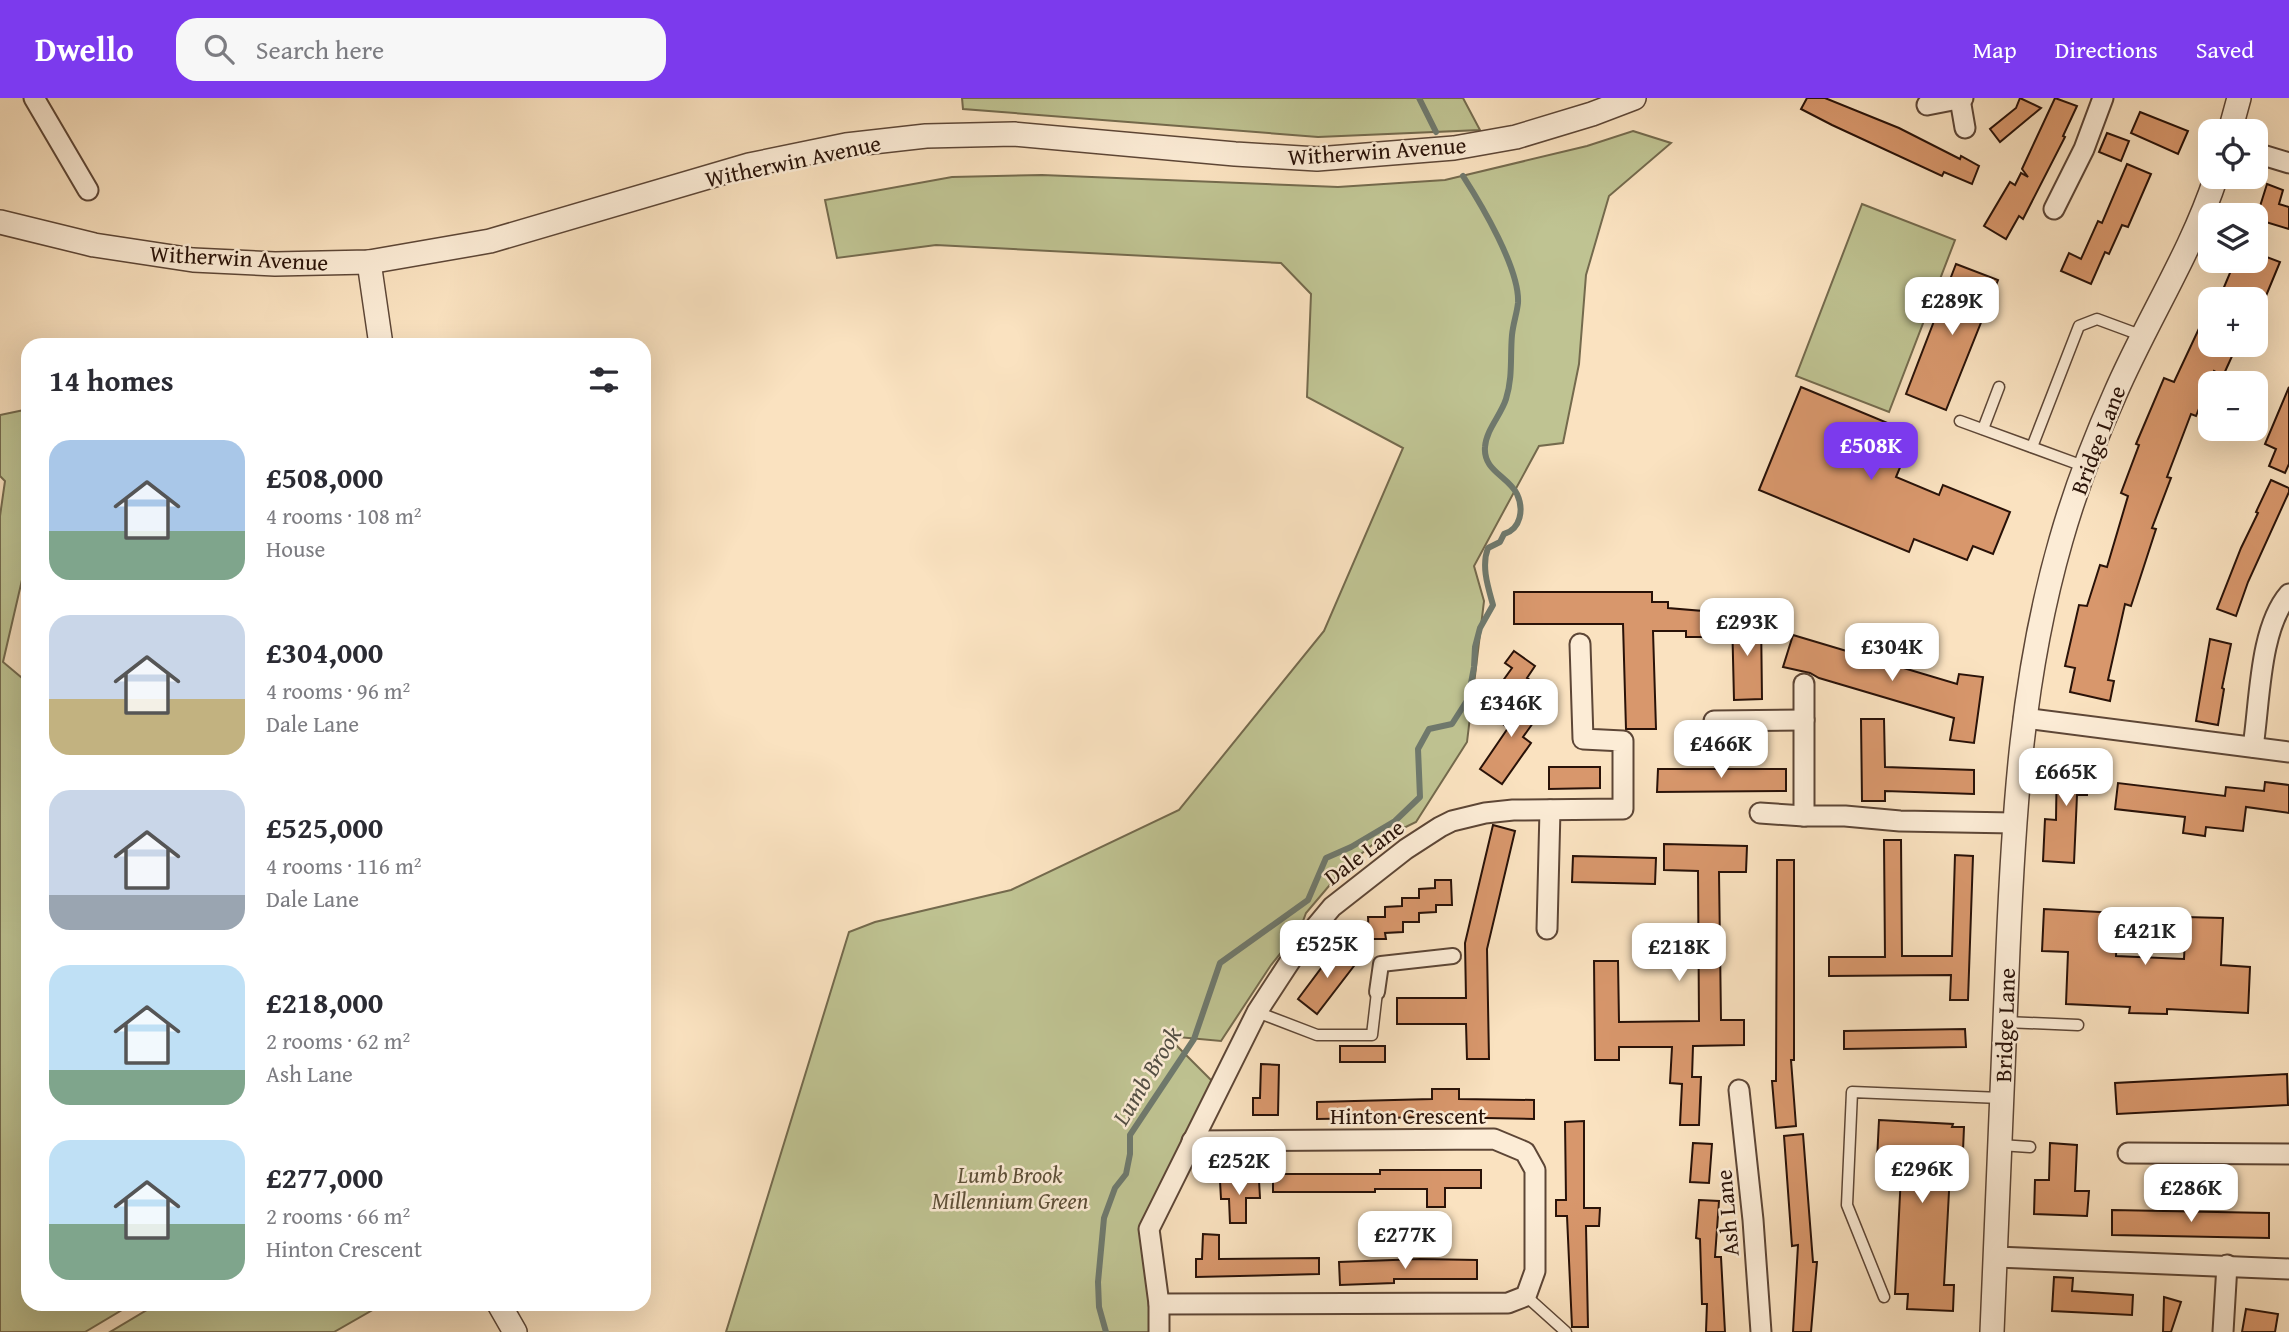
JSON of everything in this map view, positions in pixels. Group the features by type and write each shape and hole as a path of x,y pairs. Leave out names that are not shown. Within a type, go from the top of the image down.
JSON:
{"street":[{"path":"34,98 88,190"},
{"name":"Witherwin Avenue","path":"0,222 94,245 193,260 275,264 369,262 490,242 749,165 846,145 926,136 1014,134 1317,159 1454,148 1503,139 1592,114 1634,98"},
{"path":"2054,209 2084,149 2103,98"},
{"path":"1927,105 1961,99 1965,128"},
{"path":"2232,119 2235,99"},
{"path":"2268,157 2289,163"},
{"name":"Bridge Lane","path":"1992,1332 2014,824 2029,682 2045,601 2062,538 2086,467 2115,393 2175,276 2211,189"},
{"path":"369,262 381,338"},
{"path":"2253,747 2269,630 2289,594"},
{"name":"Dale Lane","path":"1160,1332 1149,1229 1257,1012 1302,943 1332,907 1406,849 1452,821 1485,813 1623,809 1623,741 1583,738 1580,644"},
{"path":"1804,684 1804,816"},
{"path":"2024,718 2289,752"},
{"path":"1714,722 1804,720"},
{"path":"1547,929 1550,810"},
{"path":"1760,813 2014,824"},
{"path":"1377,992 1381,964 1453,956"},
{"name":"Ash Lane","path":"1739,1090 1753,1220 1760,1332"},
{"name":"Hinton Crescent","path":"1192,1141 1494,1139 1525,1152 1535,1170 1535,1271 1526,1296"},
{"path":"2128,1153 2289,1154"},
{"path":"1996,1257 2289,1269"},
{"path":"2223,1332 2227,1265"},
{"path":"1159,1304 1508,1303 1526,1296"},
{"path":"503,1311 515,1332"}],"lane":[{"path":"2032,447 2079,326 2097,319 2143,336"},
{"path":"1983,429 1999,387"},
{"path":"1960,421 2086,467"},
{"path":"1257,1012 1317,1035 1371,1035 1377,992"},
{"path":"2004,1022 2078,1025"},
{"path":"1884,1297 1847,1205 1852,1092 2002,1098"},
{"path":"2000,1145 2030,1147"},
{"path":"1526,1296 1566,1332"}],"green space":[{"path":"962,98 1463,98 1480,130 1318,137 963,109"},
{"name":"Lumb Brook Millennium Green","path":"1633,131 1671,143 1609,196 1586,275 1579,364 1563,443 1539,446 1474,566 1484,601 1467,742 1416,822 1377,841 1345,867 1306,913 1300,929 1271,965 1221,1041 1167,1036 1218,1087 1149,1229 1151,1332 726,1332 849,932 875,922 1011,890 1179,810 1324,631 1403,448 1307,397 1311,294 1281,263 936,245 837,258 825,200 952,177 1042,175 1338,187 1445,180 1587,146"},
{"path":"1862,204 1955,240 1889,412 1796,376"},
{"path":"21,411 21,584 3,662 21,677 21,1311 120,1311 85,1332 0,1332 0,516 5,481 0,476 0,415"},
{"path":"145,1311 371,1311 334,1332 110,1332"}],"building":[{"path":"1807,98 1825,98 1899,128 1960,159 1961,156 1979,166 1972,184 1944,172 1942,176 1801,109"},
{"path":"2020,98 2041,108 2000,142 1990,129 2016,108"},
{"path":"2055,98 2077,106 2063,136 2065,137 2023,219 2019,216 2006,239 1984,226 2010,182 2015,185 2021,173 2028,177 2022,169"},
{"path":"2140,112 2188,131 2178,154 2131,133"},
{"path":"2107,133 2129,141 2121,161 2099,152"},
{"path":"2127,164 2151,174 2128,227 2122,225 2109,254 2105,252 2091,284 2061,271 2069,253 2081,259 2098,221 2102,223"},
{"path":"2268,184 2283,190 2279,204 2289,207 2289,229 2268,223 2268,203 2261,203"},
{"path":"2268,258 2280,262 2268,291 2268,287 2224,287 2230,273 2268,273"},
{"path":"1956,264 1998,280 1946,410 1906,394"},
{"path":"2198,331 2198,357 2232,357 2225,371 2198,371 2198,411 2196,416 2191,414 2167,477 2171,478 2152,528 2156,529 2131,606 2125,604 2108,680 2114,681 2110,701 2070,692 2075,668 2065,666 2079,605 2087,606 2100,565 2107,567 2128,496 2121,493 2139,445 2136,444 2164,378 2174,382"},
{"path":"1801,387 1914,434 1896,477 1939,495 1943,485 2010,512 1993,554 1973,546 1967,560 1914,539 1909,552 1759,490"},
{"path":"2289,387 2289,464 2285,473 2269,466 2276,449 2265,444"},
{"path":"2271,480 2289,488 2289,492 2248,582 2236,616 2217,609"},
{"path":"1514,592 1652,592 1652,602 1668,602 1668,608 1703,611 1703,637 1686,637 1686,631 1653,631 1656,729 1626,729 1623,624 1514,624"},
{"path":"1732,616 1761,616 1762,699 1734,700"},
{"path":"1793,635 1957,684 1959,674 1983,677 1974,743 1950,740 1954,718 1783,667"},
{"path":"2210,639 2231,644 2218,725 2196,721"},
{"path":"1514,651 1535,666 1527,678 1533,682 1523,696 1502,682 1512,668 1505,663"},
{"path":"1515,691 1537,706 1528,719 1533,723 1523,737 1531,743 1502,784 1480,769 1508,728 1499,721 1509,707 1506,704"},
{"path":"1861,719 1884,719 1885,767 1974,770 1974,794 1885,791 1885,801 1862,801"},
{"path":"2057,753 2087,753 2087,795 2077,795 2074,863 2043,861 2045,819 2056,820"},
{"path":"1549,767 1600,767 1600,788 1549,789"},
{"path":"1658,769 1786,769 1786,791 1657,792"},
{"path":"2265,782 2289,785 2289,813 2246,807 2243,831 2206,827 2205,836 2183,833 2185,817 2115,809 2118,783 2225,796 2226,787 2264,791"},
{"path":"1493,825 1515,831 1487,949 1489,1059 1467,1059 1466,1024 1397,1024 1397,998 1466,998 1465,943"},
{"path":"1884,840 1901,840 1902,956 1952,956 1955,855 1973,856 1968,1000 1950,1000 1951,975 1829,976 1829,957 1885,957"},
{"path":"1664,844 1747,846 1746,872 1719,872 1721,1020 1744,1020 1744,1045 1693,1046 1692,1077 1701,1077 1699,1125 1680,1125 1682,1084 1670,1083 1672,1047 1619,1047 1619,1060 1595,1060 1594,961 1618,961 1619,1022 1699,1021 1698,871 1664,870"},
{"path":"1573,856 1656,858 1655,884 1572,882"},
{"path":"1777,860 1794,860 1794,1060 1791,1060 1796,1126 1776,1128 1772,1081 1776,1081"},
{"path":"1435,880 1451,880 1452,905 1436,905 1436,912 1419,913 1419,922 1403,922 1403,932 1385,933 1386,939 1369,939 1368,917 1385,917 1385,907 1402,906 1402,898 1419,898 1419,889 1435,888"},
{"path":"2044,909 2118,913 2116,956 2184,959 2186,917 2223,918 2221,965 2250,967 2248,1013 2167,1009 2167,1014 2129,1013 2130,1007 2066,1004 2068,952 2042,951"},
{"path":"1337,947 1357,962 1317,1014 1298,999"},
{"path":"1965,1029 1966,1047 1844,1049 1844,1031"},
{"path":"1340,1046 1385,1046 1385,1062 1340,1062"},
{"path":"1261,1064 1279,1065 1278,1115 1253,1115 1253,1098 1260,1098"},
{"path":"2287,1074 2288,1105 2117,1114 2115,1083"},
{"path":"1432,1089 1459,1089 1459,1099 1534,1100 1534,1119 1317,1119 1317,1102 1432,1099"},
{"path":"1879,1120 1964,1127 1962,1174 1950,1173 1944,1285 1954,1285 1953,1311 1907,1309 1908,1294 1895,1294 1901,1175 1884,1174 1884,1160 1877,1160"},
{"path":"1584,1121 1584,1208 1600,1208 1599,1226 1586,1226 1588,1327 1572,1327 1567,1216 1556,1216 1556,1200 1566,1200 1565,1122"},
{"path":"1803,1134 1813,1262 1817,1262 1811,1332 1793,1332 1798,1245 1792,1246 1784,1136"},
{"path":"1693,1143 1712,1144 1709,1183 1690,1182"},
{"path":"2050,1143 2077,1145 2075,1191 2089,1191 2087,1216 2034,1214 2035,1180 2049,1180"},
{"path":"1380,1170 1481,1170 1481,1188 1445,1188 1445,1207 1427,1207 1427,1189 1273,1192 1273,1174 1380,1174"},
{"path":"1259,1180 1260,1198 1246,1198 1246,1223 1230,1223 1229,1199 1221,1199 1220,1181"},
{"path":"1699,1200 1719,1201 1715,1257 1721,1257 1725,1332 1706,1332 1707,1304 1702,1304 1700,1239 1696,1238"},
{"path":"2112,1210 2269,1213 2269,1238 2112,1235"},
{"path":"1203,1234 1219,1235 1219,1259 1319,1258 1319,1274 1196,1277 1196,1259 1202,1259"},
{"path":"1477,1260 1477,1279 1394,1279 1394,1283 1340,1285 1339,1262"},
{"path":"2054,1277 2073,1278 2072,1291 2133,1295 2132,1315 2052,1311"},
{"path":"2164,1297 2181,1302 2171,1332 2163,1332"},
{"path":"2246,1309 2278,1314 2275,1332 2242,1332"}],"waterway":[{"path":"1419,98 1436,132"},
{"name":"Lumb Brook","path":"1106,1332 1099,1307 1098,1282 1104,1218 1115,1188 1126,1174 1130,1135 1194,1039 1220,963 1308,900 1326,858 1351,847 1395,821 1420,797 1418,749 1429,729 1452,724 1468,699 1480,628 1493,605 1486,576 1486,555 1488,548 1500,542 1504,534 1514,528 1520,518 1520,506 1513,488 1492,468 1485,455 1488,435 1504,405 1508,391 1512,335 1518,303 1517,289 1498,237 1463,176"}]}
